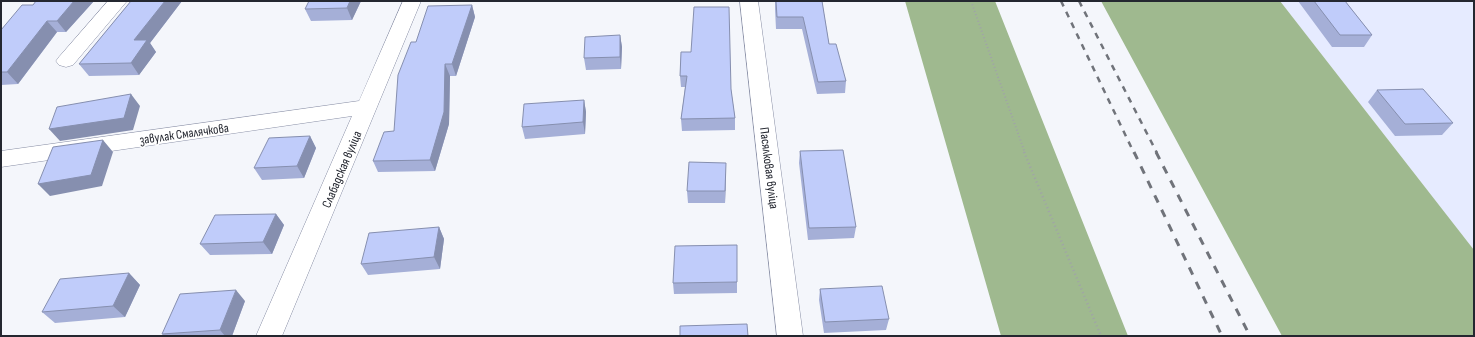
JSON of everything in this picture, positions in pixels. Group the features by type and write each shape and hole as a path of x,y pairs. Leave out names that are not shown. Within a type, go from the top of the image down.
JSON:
{"street":[{"path":"66,61 118,1"},
{"name":"Слабадская вуліца","path":"269,336 412,1"},
{"name":"Пасялковая вуліца","path":"749,1 790,336"},
{"name":"завулак Смалячкова","path":"1,159 367,107"}],"path":[{"path":"971,1 1030,168 1101,336"}],"shaded area":[{"path":"1280,1 1474,1 1474,250"}],"green space":[{"path":"905,1 995,1 1128,336 1001,336"},
{"path":"1101,1 1280,1 1474,250 1474,336 1282,336"}],"building":[{"path":"36,1 74,1 57,21 47,21 7,72 1,72 1,30 22,5 33,5"},
{"path":"131,1 165,1 134,40 147,40 131,63 79,64"},
{"path":"309,1 350,1 347,8 305,9"},
{"path":"776,1 822,1 829,44 836,44 846,81 818,82 803,17 777,17"},
{"path":"1314,1 1345,1 1372,35 1340,35"},
{"path":"472,5 452,64 445,64 444,112 430,160 373,161 384,132 394,131 398,75 411,42 416,42 428,6"},
{"path":"694,7 729,7 731,89 735,118 681,119 687,76 680,76 681,52 691,52"},
{"path":"620,35 620,57 584,58 585,37"},
{"path":"1423,89 1453,123 1405,124 1377,90"},
{"path":"131,94 124,118 49,129 57,107"},
{"path":"584,100 583,122 522,127 524,104"},
{"path":"310,136 297,166 254,168 269,138"},
{"path":"103,140 91,175 38,184 53,147"},
{"path":"843,150 856,227 809,228 800,151"},
{"path":"689,162 726,163 725,191 687,191"},
{"path":"276,214 263,242 200,244 215,215"},
{"path":"439,227 434,257 361,264 369,233"},
{"path":"737,245 737,282 673,283 675,246"},
{"path":"129,273 113,306 42,312 60,279"},
{"path":"882,286 889,319 825,322 820,289"},
{"path":"236,290 220,330 162,334 180,294"},
{"path":"747,324 748,336 680,336 680,326"}],"railway":[{"path":"1061,1 1134,153"},
{"path":"1079,1 1157,153"},
{"path":"1134,152 1222,336"},
{"path":"1156,152 1250,336"}]}
